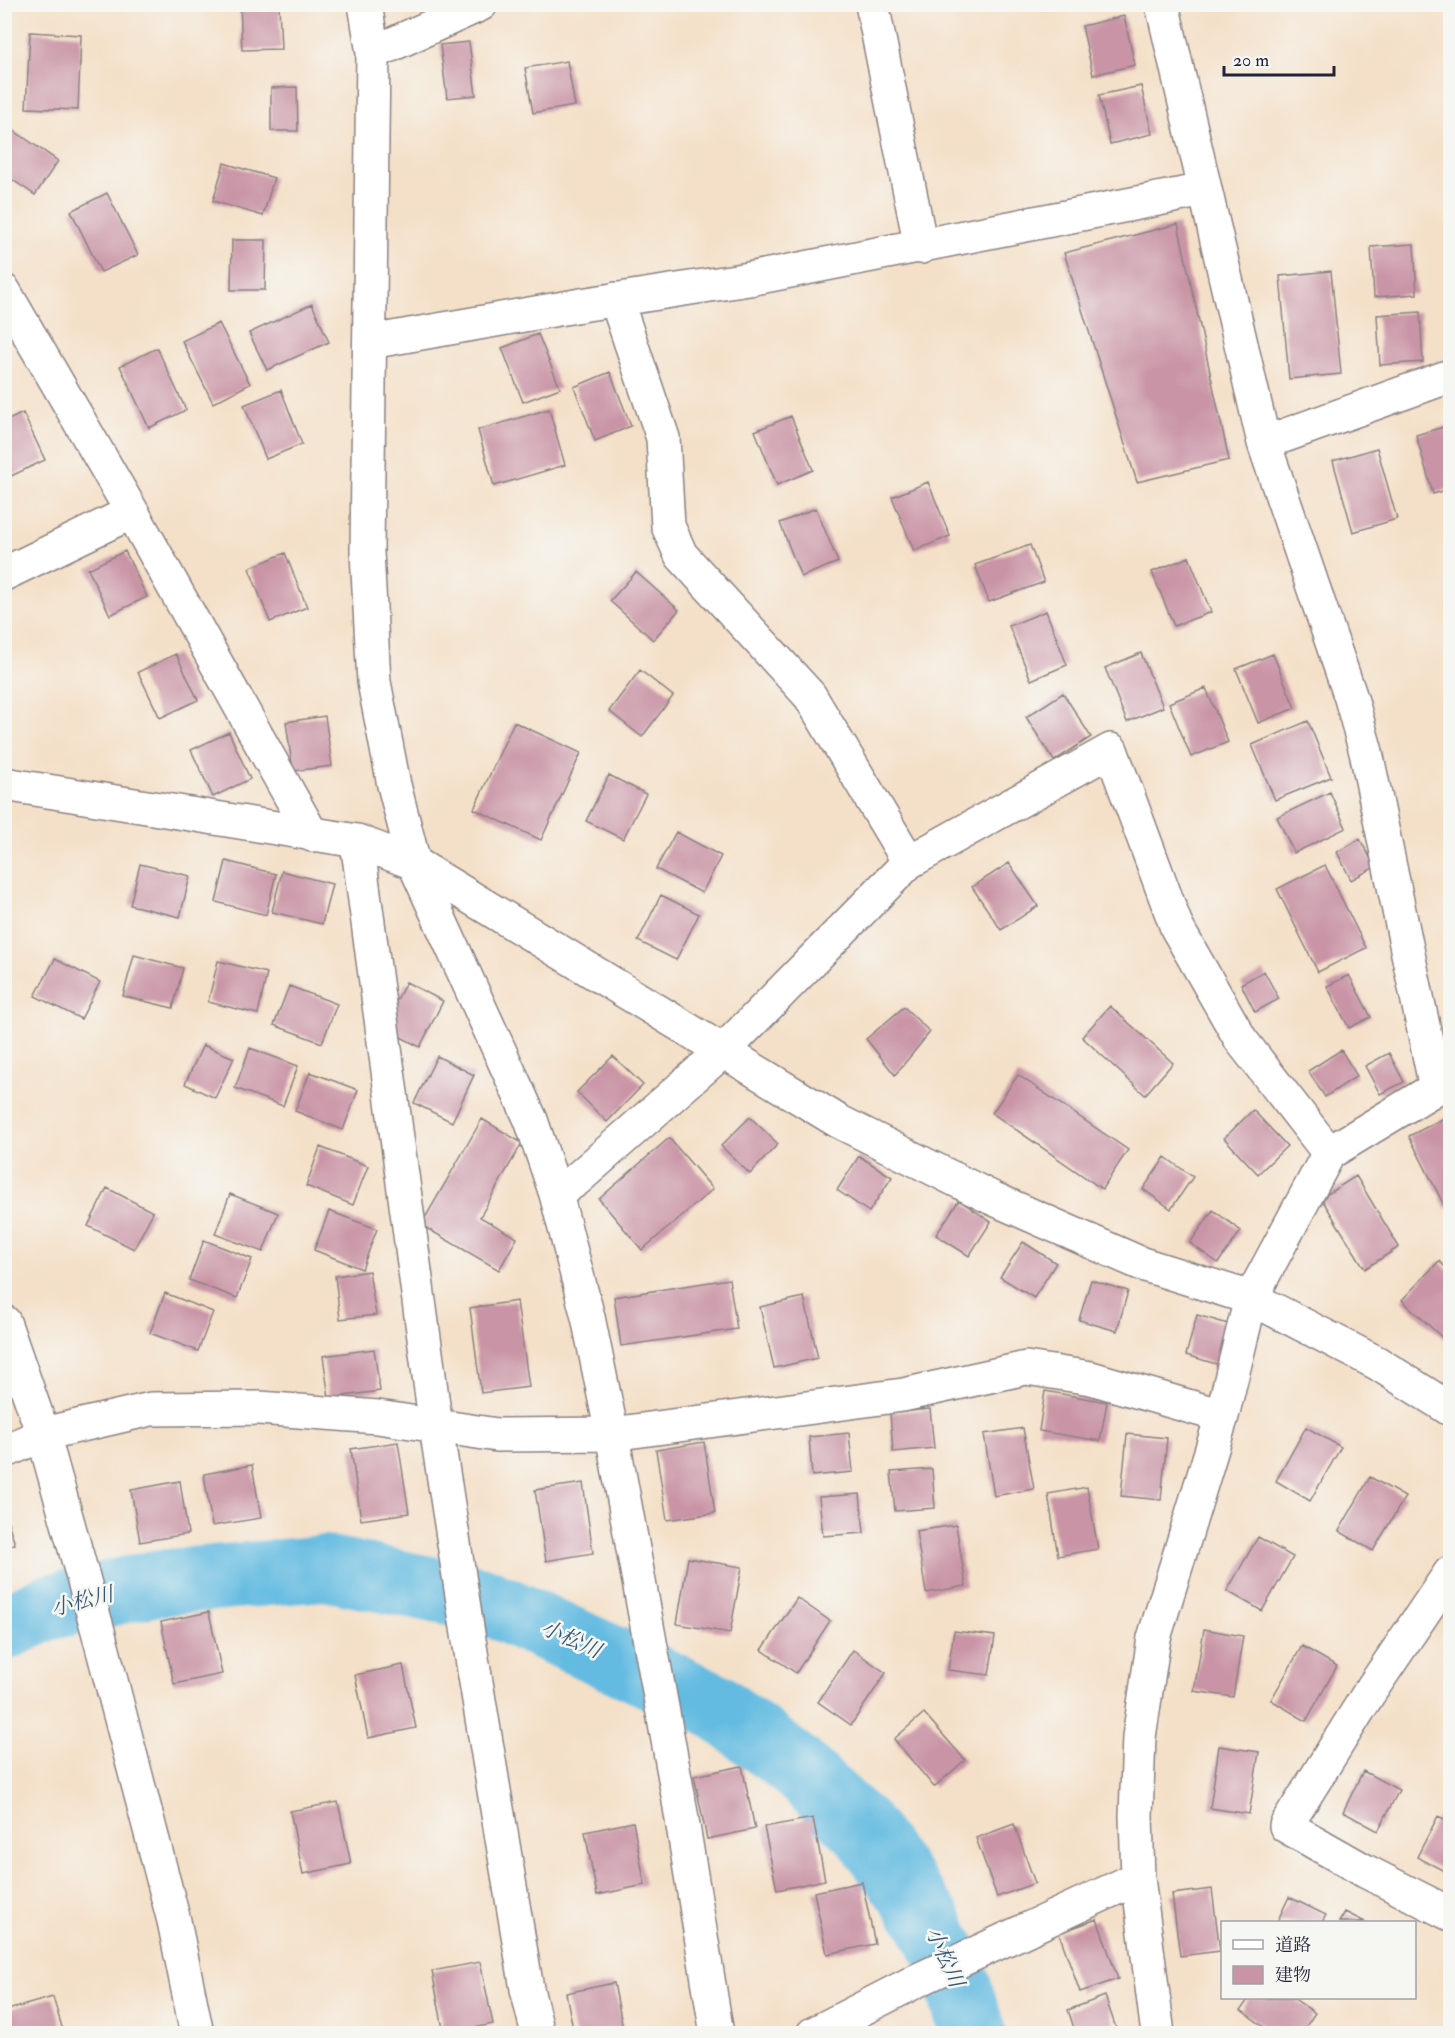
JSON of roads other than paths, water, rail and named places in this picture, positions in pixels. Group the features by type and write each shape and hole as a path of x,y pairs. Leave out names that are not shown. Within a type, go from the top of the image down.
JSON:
{"street":[{"path":"366,4 373,53 367,552 374,682 394,785 414,863 473,997 531,1120 556,1194 588,1317 662,1707 717,2034"},
{"path":"373,53 481,4"},
{"path":"872,4 921,247"},
{"path":"1158,2034 1138,1878 1136,1816 1138,1737 1154,1638 1222,1416 1251,1298 1329,1153 1443,1085 1366,752 1351,698 1264,443 1162,4"},
{"path":"370,342 616,299 749,279 1204,190"},
{"path":"4,291 132,512 312,835"},
{"path":"616,299 663,438 668,526 681,555 810,696 909,862"},
{"path":"1264,443 1450,376"},
{"path":"4,574 132,512"},
{"path":"556,1194 576,1180 723,1051 909,862 1111,750 1177,928 1241,1040 1329,1153"},
{"path":"4,783 357,842 414,863 838,1121 992,1198 1142,1264 1251,1298 1377,1363 1450,1409"},
{"path":"357,842 455,1556 527,1989 538,2034"},
{"path":"4,1322 42,1434 98,1630 174,1921 196,2034"},
{"path":"4,1452 42,1434 151,1409 259,1408 378,1416 497,1435 612,1434 903,1395 1026,1368 1091,1378 1222,1416"},
{"path":"1450,1573 1369,1693 1286,1826 1365,1871 1450,1914"},
{"path":"813,2034 918,1980 1138,1878"}],"waterway":[{"name":"小松川","path":"4,1628 46,1608 156,1583 325,1568 484,1600 713,1704 794,1765 862,1828 928,1919 953,1968 973,2034"}]}
